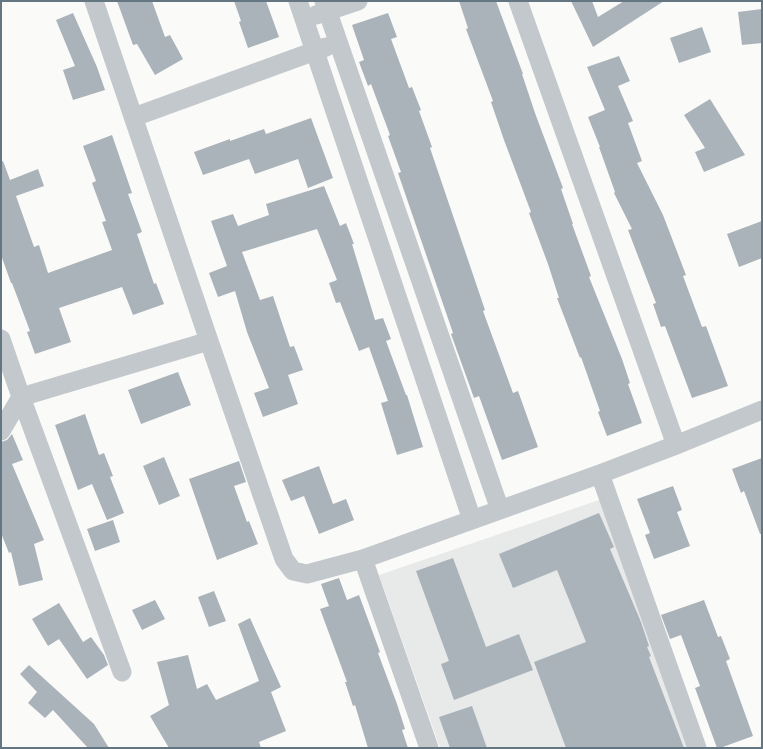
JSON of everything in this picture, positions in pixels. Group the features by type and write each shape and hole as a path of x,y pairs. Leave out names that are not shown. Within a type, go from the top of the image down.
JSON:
{"street":[{"path":"94,1 284,560 294,571 307,574 363,559 600,474 762,410"},
{"path":"298,1 472,520"},
{"path":"304,20 326,6 358,1"},
{"path":"518,1 676,445"},
{"path":"326,6 500,510"},
{"path":"134,117 338,43"},
{"path":"379,243 404,233"},
{"path":"1,339 122,672"},
{"path":"1,431 21,397 209,341"},
{"path":"600,474 697,748"},
{"path":"363,559 429,748"}],"shaded area":[{"path":"605,498 692,748 440,748 379,575"}],"building":[{"path":"117,1 152,1 165,37 170,35 183,59 155,75 137,44 133,45"},
{"path":"234,1 266,1 279,37 248,48 239,22 241,21"},
{"path":"459,1 496,1 563,188 561,189 572,224 591,276 589,277 622,359 630,383 628,384 642,423 607,436 581,357 580,358 557,298 559,298 548,264 529,213 531,212 504,140 491,102 493,101 466,29 468,28"},
{"path":"571,1 592,1 598,17 624,1 664,1 593,47"},
{"path":"762,9 762,43 742,45 738,12"},
{"path":"73,13 97,67 105,90 73,100 63,70 75,66 56,20"},
{"path":"388,13 397,37 391,39 409,88 412,87 421,110 419,111 432,147 430,148 485,310 483,311 513,393 518,391 538,447 502,460 479,396 474,398 451,334 453,333 398,173 401,172 388,136 390,135 371,84 368,86 359,62 364,60 352,25"},
{"path":"702,27 711,52 679,63 670,38"},
{"path":"619,56 630,81 618,86 633,121 628,123 642,161 637,163 663,215 686,275 683,276 702,327 706,326 728,386 692,398 665,326 661,327 653,304 656,303 628,230 632,229 614,193 615,192 600,147 588,117 605,110 587,67"},
{"path":"710,99 745,155 704,172 695,152 705,148 684,115"},
{"path":"311,118 333,178 308,188 298,159 255,174 249,159 203,175 194,152 264,129 266,134"},
{"path":"112,135 132,193 128,194 142,232 137,234 154,284 156,283 164,304 133,315 122,287 59,308 71,342 35,354 27,332 30,331 1,255 1,162 3,161 10,180 38,169 44,186 16,196 34,247 39,245 48,273 112,250 102,222 106,221 92,183 96,181 83,146"},
{"path":"324,186 340,226 346,223 354,244 352,244 375,320 383,318 391,339 386,341 407,395 423,447 397,455 381,403 388,401 369,347 359,351 340,302 336,303 329,283 337,280 317,229 242,252 260,300 273,296 290,347 294,346 303,370 288,375 298,404 263,417 254,393 269,388 247,332 235,291 218,297 209,273 227,266 211,221 233,214 238,226 269,215 266,204"},
{"path":"762,221 762,258 739,267 727,234"},
{"path":"178,372 191,405 141,424 128,390"},
{"path":"85,414 99,455 104,453 113,476 110,477 124,513 107,520 92,484 78,490 55,425"},
{"path":"12,434 23,460 12,464 44,540 34,544 43,580 19,586 11,552 9,553 1,533 1,442 7,440"},
{"path":"164,457 180,496 159,505 143,466"},
{"path":"762,458 762,534 760,534 744,491 741,493 732,469"},
{"path":"239,461 246,482 234,486 247,522 249,521 258,544 217,560 189,479"},
{"path":"319,466 333,504 346,499 354,520 319,534 304,496 291,501 282,480"},
{"path":"673,486 682,510 677,512 690,546 654,559 645,535 650,533 637,499"},
{"path":"599,513 614,547 610,549 641,622 649,646 647,647 651,656 649,657 684,748 566,748 534,662 586,642 557,570 513,588 499,554"},
{"path":"113,520 120,542 95,551 87,529"},
{"path":"453,558 486,647 519,634 533,670 454,700 441,664 449,661 416,571"},
{"path":"339,578 347,600 359,595 397,704 405,729 402,730 408,748 368,748 355,705 353,706 345,682 347,682 320,609 329,606 321,584"},
{"path":"214,591 226,621 209,627 198,597"},
{"path":"155,600 165,619 142,630 132,610"},
{"path":"704,600 718,637 721,636 730,659 726,661 753,736 720,748 717,748 695,688 700,686 681,635 670,639 661,615"},
{"path":"59,603 83,642 91,637 104,655 108,665 87,679 59,639 48,646 32,619"},
{"path":"250,618 281,687 271,692 286,731 259,742 261,748 169,748 150,716 169,705 157,662 188,655 197,689 207,684 216,700 259,681 238,624"},
{"path":"29,665 94,724 109,748 88,748 53,710 45,718 28,703 37,692 20,674"},
{"path":"472,706 487,748 450,748 439,717"}]}
